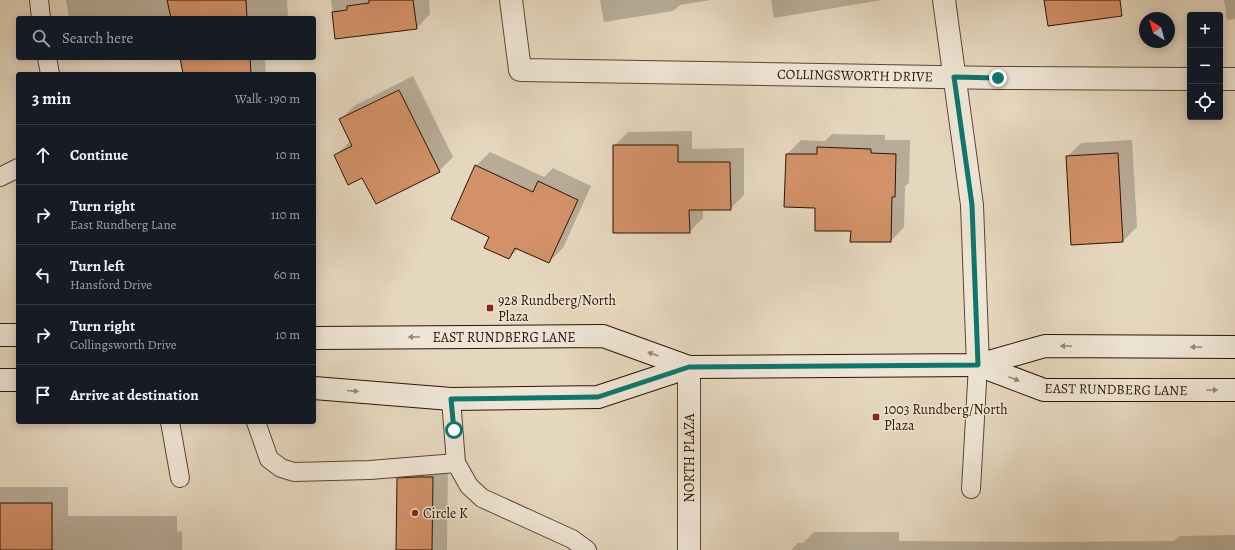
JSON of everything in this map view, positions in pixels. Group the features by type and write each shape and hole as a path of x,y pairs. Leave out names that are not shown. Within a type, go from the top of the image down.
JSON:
{"main road":[{"name":"COLLINGSWORTH DRIVE","path":"511,0 520,70 1187,79"},
{"path":"944,0 972,205 978,365"},
{"path":"1223,79 1235,79"},
{"path":"0,335 16,335"},
{"name":"EAST RUNDBERG LANE","path":"316,338 603,336 689,367"},
{"name":"EAST RUNDBERG LANE","path":"316,388 451,399 598,397 689,367 978,365 1045,346 1235,347"},
{"name":"EAST RUNDBERG LANE","path":"978,365 1044,390 1235,390"},
{"name":"NORTH PLAZA","path":"689,367 689,550"},
{"path":"0,380 16,380"}],"lane":[{"path":"39,0 42,16"},
{"path":"47,60 50,72"},
{"path":"0,177 16,169"},
{"path":"971,490 978,365"},
{"path":"451,399 456,463 469,486 482,498 572,539 587,550"},
{"path":"170,424 180,478"},
{"path":"257,424 269,459 281,468 294,472 370,470 456,463"}],"building":[{"path":"167,0 246,0 247,16 171,16"},
{"path":"369,0 413,0 417,29 335,39 332,12 347,10 347,6 369,3"},
{"path":"1044,0 1120,0 1122,16 1048,26"},
{"path":"180,60 250,60 251,72 183,72"},
{"path":"399,90 440,172 376,204 362,178 348,185 334,155 352,146 339,119"},
{"path":"613,145 678,145 678,162 730,162 731,210 689,210 690,233 613,233"},
{"path":"817,147 871,149 871,153 896,154 895,197 892,197 891,242 850,242 851,231 815,231 815,208 784,207 786,154 817,154"},
{"path":"1118,153 1123,242 1071,245 1066,156"},
{"path":"475,165 533,192 538,181 578,200 549,263 515,248 509,259 484,248 489,237 451,219"},
{"name":"Circle K","path":"433,477 432,550 396,550 397,478"},
{"path":"0,503 52,503 52,550 0,550"}],"place":[{"name":"928 Rundberg/North Plaza","path":"490,308"},
{"name":"1003 Rundberg/North Plaza","path":"876,417"},
{"name":"Circle K","path":"415,513"}],"route":[{"path":"454,430 451,399 598,397 689,367 978,365 972,205 954,77 998,78"}]}
